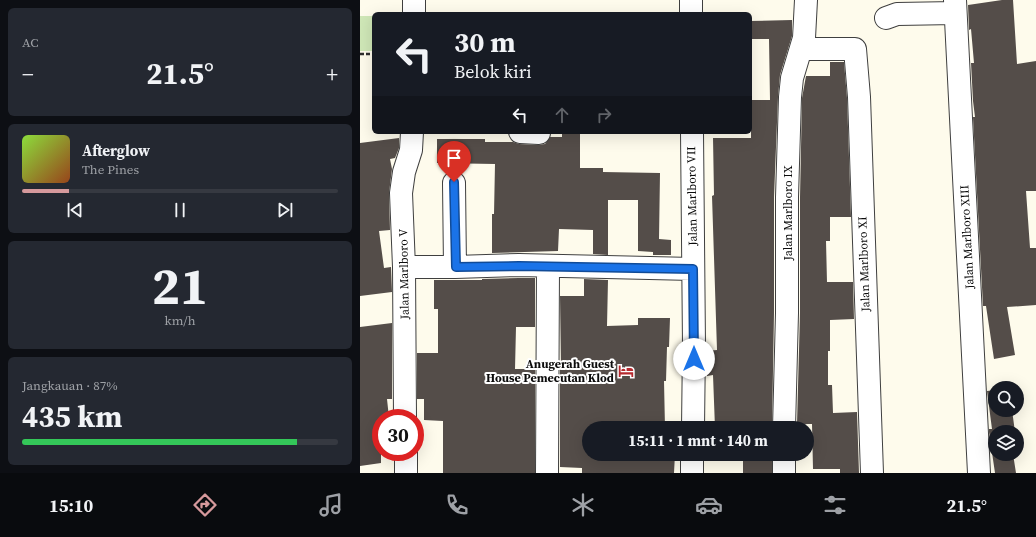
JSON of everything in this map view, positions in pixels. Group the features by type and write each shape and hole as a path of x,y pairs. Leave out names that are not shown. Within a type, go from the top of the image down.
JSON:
{"street":[{"path":"414,0 414,12"},
{"path":"691,0 691,12"},
{"name":"Jalan Marlboro IX","path":"784,421 790,97 792,78 804,38 806,0"},
{"path":"886,18 897,14 955,7"},
{"name":"Jalan Marlboro XIII","path":"955,7 979,473"},
{"name":"Jalan Marlboro XI","path":"801,49 855,48 857,55 872,473"},
{"name":"Jalan Marlboro V","path":"405,409 402,181 411,150 412,134"},
{"name":"Jalan Marlboro VII","path":"692,134 693,421"},
{"path":"454,182 456,267"},
{"path":"404,267 548,266 693,269"},
{"path":"547,473 548,266"},
{"path":"406,461 406,473"},
{"path":"692,461 692,473"},
{"path":"784,461 784,473"}],"path":[{"path":"360,54 372,54"}],"green space":[{"path":"360,16 372,16 372,51 360,51"}],"building":[{"path":"1002,0 1013,0 1017,64 1036,61 1036,191 1026,191 1030,248 1036,248 1036,305 1007,307 1015,355 994,359 986,306 983,306 973,117 975,117 971,63 974,63 971,29 969,30 968,5"},
{"path":"792,20 792,36 780,75 778,97 774,197 772,421 715,421 713,375 707,376 706,371 706,351 717,350 712,196 714,195 713,138 751,138 752,100 770,100 769,39 752,39 752,21"},
{"path":"830,62 844,62 847,98 851,217 830,217 830,241 826,241 827,282 853,282 854,319 830,320 828,385 832,385 833,413 857,412 859,473 840,473 840,469 813,469 814,421 797,421 800,313 802,98 806,76 830,76"},
{"path":"562,134 580,134 580,168 603,168 603,172 660,173 659,239 671,240 671,255 653,255 653,252 638,251 638,200 608,200 608,255 593,254 593,230 559,229 558,251 492,253 492,214 494,214 495,164 437,163 437,139 485,139 485,142 513,142 519,144 538,145 545,144 550,137 562,137"},
{"path":"399,138 399,148 395,158 390,159 392,169 389,193 390,230 379,231 384,268 391,267 392,292 360,296 360,143"},
{"path":"535,278 535,327 516,327 515,369 535,369 535,473 443,473 443,421 424,420 424,399 417,399 417,353 438,353 438,309 434,309 434,280"},
{"path":"584,279 608,280 607,326 638,325 638,318 670,318 666,381 664,381 665,421 582,421 582,461 675,461 674,473 582,473 582,468 560,467 560,296 584,296"},
{"path":"392,323 392,399 387,399 388,409 372,409 372,461 381,461 381,463 360,466 360,327"},
{"path":"990,417 1013,417 1014,425 991,425"},
{"path":"743,461 772,461 772,473 743,473"},
{"path":"993,461 1014,461 1016,473 995,473"}],"place":[{"name":"Anugerah Guest House Pemecutan Klod","path":"626,371"}],"route":[{"path":"454,182 456,267 519,266 693,269 694,359"}]}
